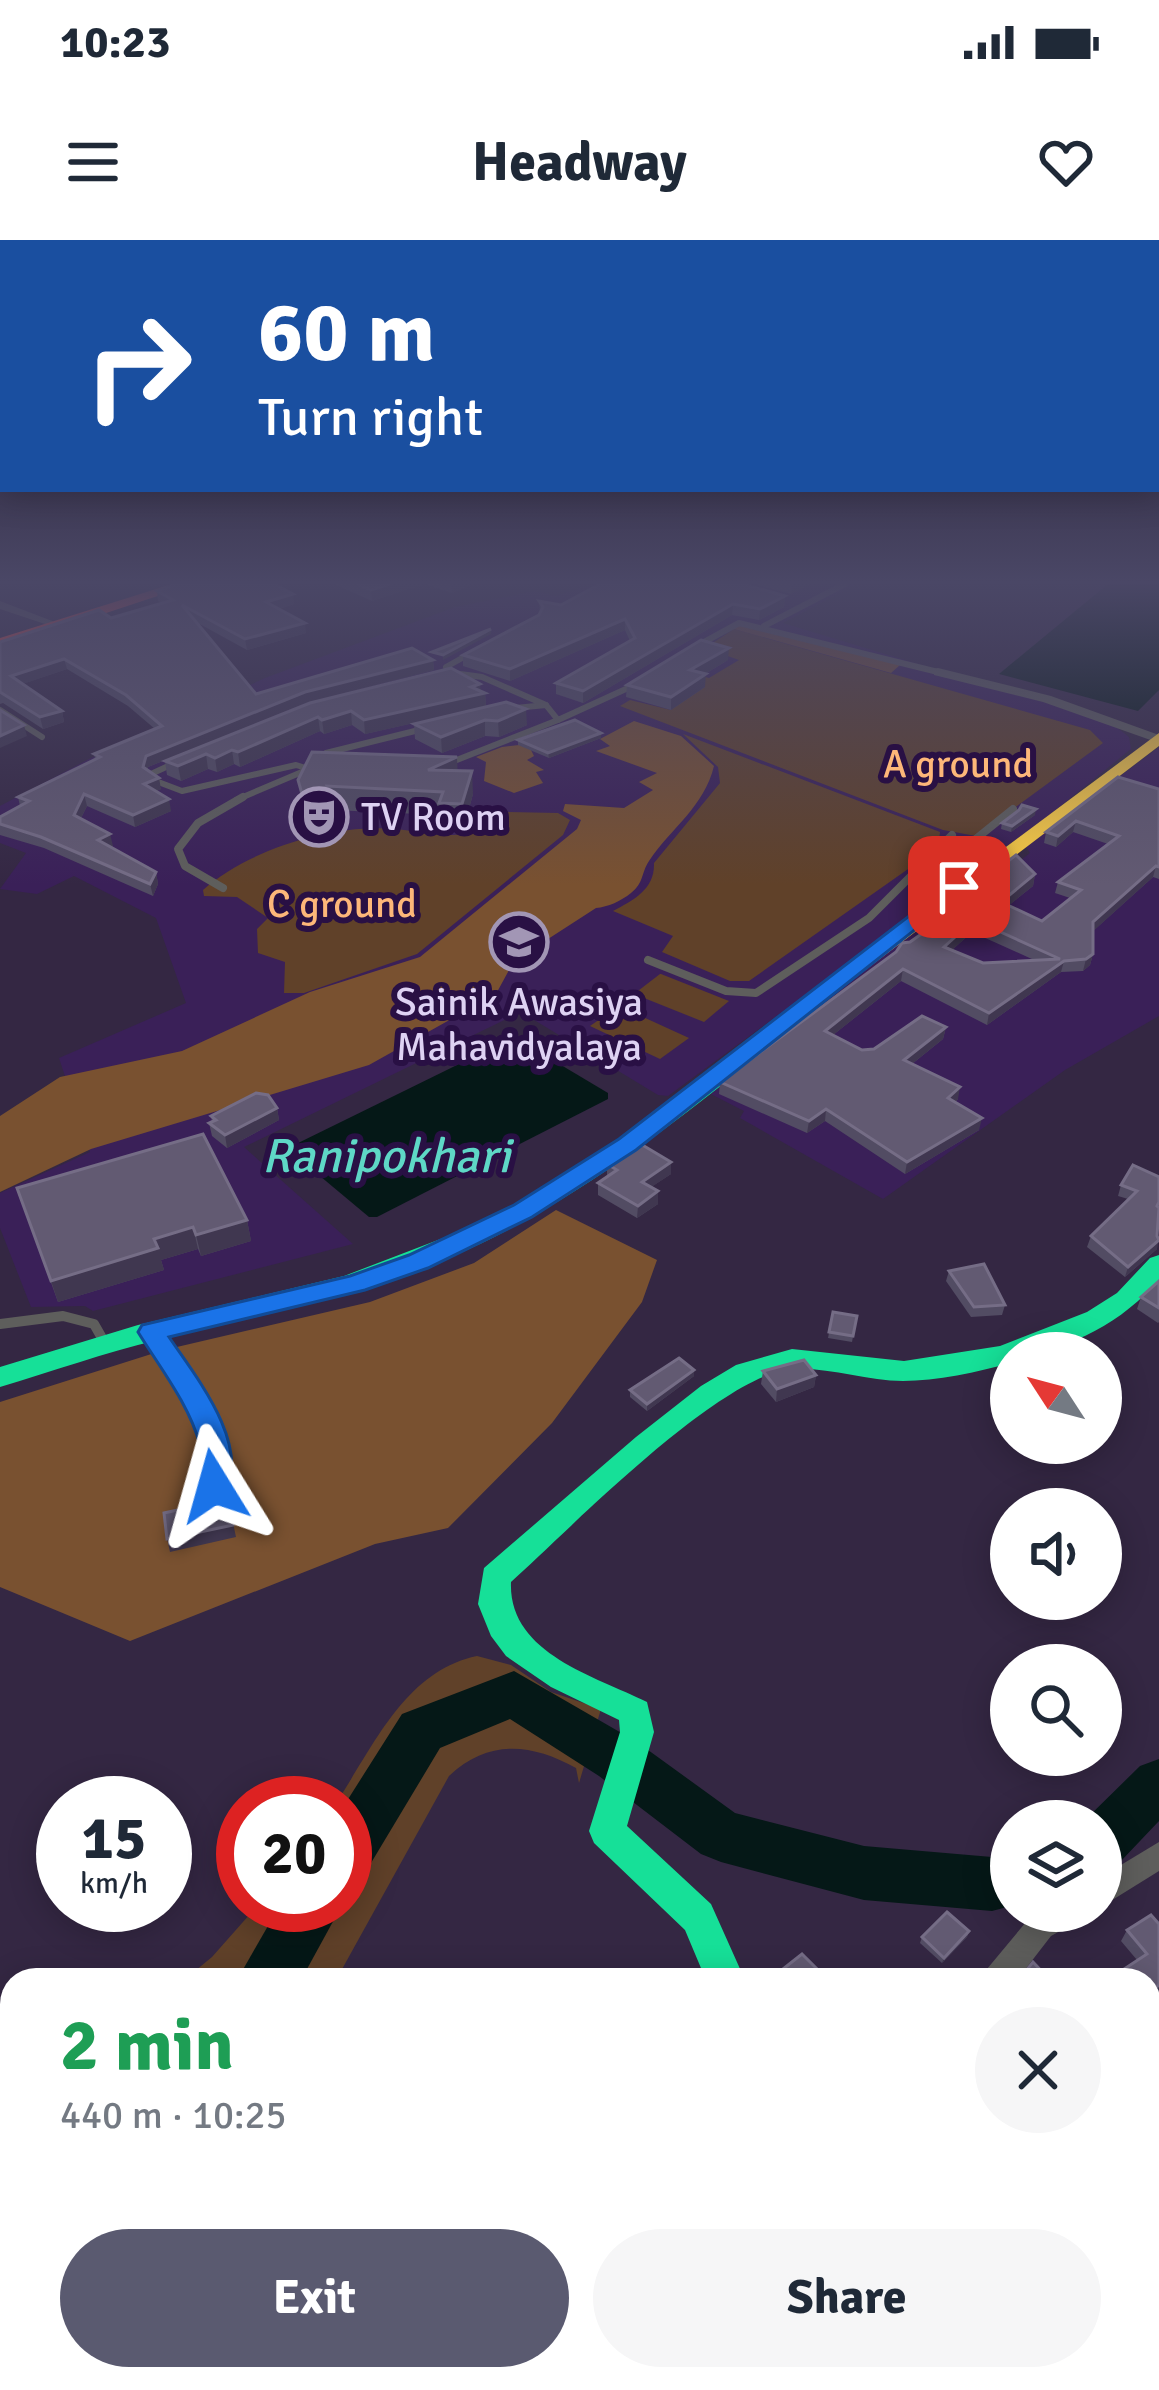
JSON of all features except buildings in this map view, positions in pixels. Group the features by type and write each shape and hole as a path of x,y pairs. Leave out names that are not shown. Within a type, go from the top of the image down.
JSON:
{"main road":[{"path":"0,1377 152,1332 356,1283 418,1262 566,1186 628,1145 990,862 1158,739"},
{"path":"721,1968 698,1917 607,1831 637,1732 635,1712 518,1649 493,1621 490,1596 495,1577 584,1495 719,1384 764,1365 815,1355 878,1369 929,1368 985,1358 1070,1334 1124,1302 1159,1264"}],"street":[{"path":"988,684 1047,699 1158,739"},
{"path":"1122,1879 1159,1855"},
{"path":"1008,1968 1036,1932"}],"lane":[{"path":"499,684 545,705 558,720"},
{"path":"432,766 453,764 588,710 635,684"},
{"path":"489,713 545,705"},
{"path":"0,710 42,737"},
{"path":"223,888 184,866 178,849 185,832 222,808 309,769 326,753 425,729"},
{"path":"188,757 151,774 153,780 182,791 296,765 309,769"},
{"path":"972,842 1013,809"},
{"path":"648,960 726,991 756,993 869,918 952,835"},
{"path":"0,1324 72,1317 94,1324 106,1345"},
{"path":"152,1332 191,1391 216,1449 214,1486"}],"shaded area":[{"name":"Sainik Awasiya Mahavidyalaya","path":"251,684 986,684 1110,722 1129,737 1131,749 1047,817 668,1096 658,1095 521,1012 244,1147 353,1244 93,1311 85,1306 31,1307 0,1228 0,1193 90,1152 59,1058 186,1003 156,918 74,876 37,894 0,889 26,853 0,843 0,806"},
{"path":"634,721 681,736 714,766 703,793 649,861 635,889 619,901 596,908 514,961 496,994 369,1065 91,1149 0,1192 0,1116 60,1077 182,1051 310,992 420,957 577,829 581,820 563,811 565,804 624,808 653,790 639,782 657,773 596,751 610,746 600,739"},
{"path":"528,744 534,756 527,760 544,770 536,772 543,783 514,793 484,781 486,762 476,757"},
{"name":"Sainik Awasiya Mahavidyalaya","path":"1159,747 1159,1016 1065,1070 883,1199 740,1118 744,1111 703,1090 999,866 1016,864 1030,853 1026,847"},
{"path":"556,1210 657,1260 642,1302 552,1423 448,1528 375,1544 130,1641 0,1587 0,1402 164,1350 370,1302 474,1263"}],"green space":[{"name":"A ground","path":"680,684 929,684 1090,730 1103,743 976,836 943,830 620,706 630,700 671,710"},
{"path":"683,734 940,832 938,848 749,981 730,981 662,952 673,936 613,911 647,887 654,863 720,783 718,767"},
{"name":"C ground","path":"508,812 558,813 570,820 563,835 417,954 304,993 284,993 285,962 258,953 257,929 268,918 237,897 204,896 203,890 222,875 293,842 370,829 460,834"},
{"path":"660,974 729,1001 704,1022 634,994"},
{"path":"619,1006 689,1038 660,1059 590,1026"},
{"path":"477,1656 511,1665 551,1692 601,1709 579,1783 576,1768 543,1754 510,1749 479,1756 449,1776 372,1915 372,1776 353,1776 394,1714 430,1677"},
{"path":"234,1932 363,1932 343,1968 199,1968"}],"water":[{"path":"1038,684 1159,684 1138,711"},
{"name":"Ranipokhari","path":"514,1037 608,1093 608,1099 377,1217 369,1217 290,1151 292,1146"}],"waterway":[{"path":"372,1810 421,1731 514,1694 618,1759 721,1836 864,1873 990,1884"},
{"path":"1122,1821 1159,1784"},
{"path":"274,1968 296,1932"}],"traffic: fast":[{"path":"0,1377 138,1335 352,1283 473,1236 530,1206 637,1137 840,980"},
{"path":"721,1968 698,1917 607,1831 637,1732 635,1712 562,1677 518,1646 502,1626 494,1604 495,1577 646,1445 711,1393 746,1372 792,1359 904,1371 1004,1355 1097,1319 1126,1300 1159,1264"}],"traffic: slow":[{"path":"840,980 1159,738"}],"place":[{"name":"TV Room","path":"319,817"},
{"name":"Sainik Awasiya Mahavidyalaya","path":"519,942"}],"route":[{"path":"214,1486 216,1449 191,1391 152,1332 356,1283 418,1262 523,1211 628,1145 959,887"}]}
